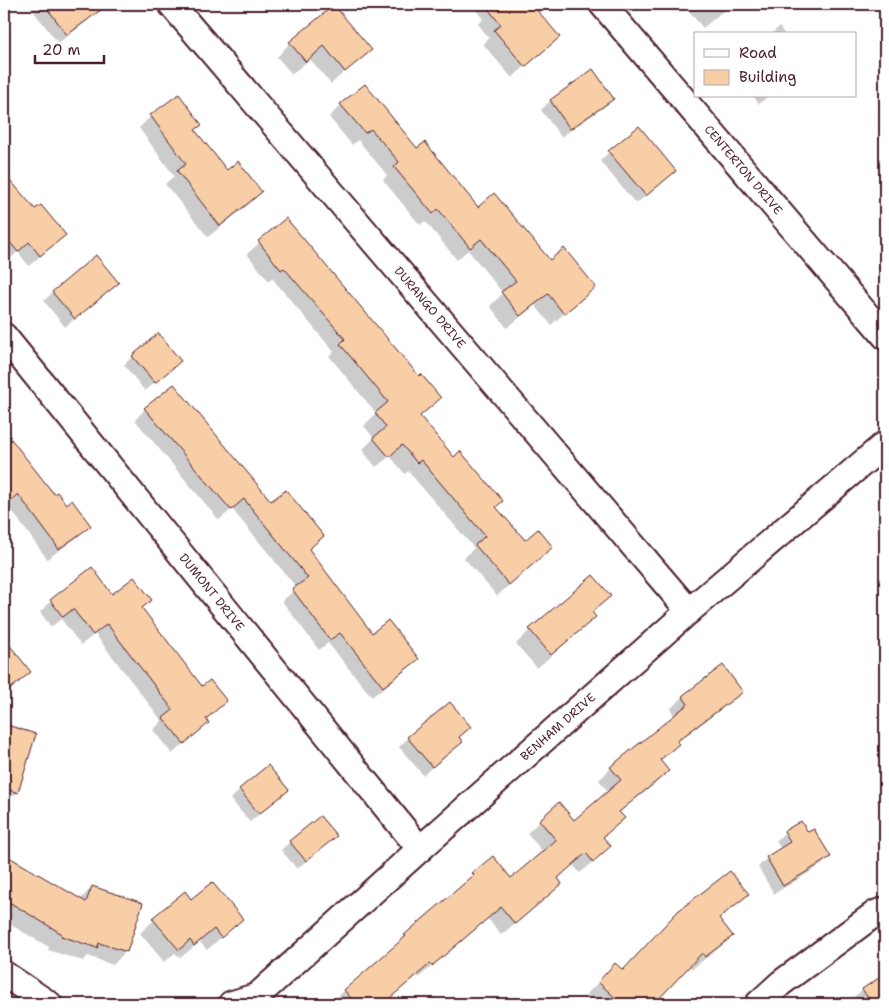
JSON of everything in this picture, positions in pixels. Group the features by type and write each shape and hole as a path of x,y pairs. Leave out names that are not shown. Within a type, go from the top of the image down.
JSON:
{"street":[{"name":"DURANGO DRIVE","path":"171,4 689,611"},
{"name":"CENTERTON DRIVE","path":"602,4 885,336"},
{"name":"DUMONT DRIVE","path":"4,336 420,849"},
{"name":"BENHAM DRIVE","path":"231,1004 258,996 420,849 689,611 885,444"},
{"path":"758,1004 780,983 876,913 885,910"},
{"path":"4,974 49,1004"}],"building":[{"path":"44,4 109,4 67,35"},
{"path":"484,4 532,4 560,37 525,67 494,30 501,25"},
{"path":"334,5 372,50 345,72 324,46 306,62 289,42"},
{"path":"593,69 614,99 570,129 550,100"},
{"path":"365,84 417,148 425,142 478,207 494,193 550,260 564,248 596,287 564,314 548,294 520,316 501,292 516,281 481,239 470,248 438,209 433,214 394,167 399,162 371,129 365,133 340,104"},
{"path":"179,94 202,125 195,130 227,170 238,161 262,192 220,226 177,171 186,164 150,115"},
{"path":"639,126 676,171 646,196 608,151"},
{"path":"4,173 35,209 41,205 66,235 40,256 29,242 18,252 4,235"},
{"path":"286,218 419,376 421,374 441,398 420,416 454,457 460,451 503,501 496,507 525,540 538,529 553,547 509,585 475,545 485,536 421,460 417,463 402,445 389,457 373,438 386,427 375,413 388,402 340,344 345,339 284,268 281,270 258,241"},
{"path":"96,255 119,283 75,319 52,292"},
{"path":"158,333 181,361 155,383 132,356"},
{"path":"174,384 271,501 286,490 324,536 309,549 372,633 388,620 419,659 383,687 340,633 330,640 292,589 308,578 244,499 231,510 144,408"},
{"path":"4,430 54,494 57,492 66,504 72,500 91,526 59,549 18,494 4,506"},
{"path":"92,567 112,594 134,577 152,600 142,608 202,686 210,680 227,701 206,719 209,723 184,744 163,718 173,710 107,624 93,635 73,609 63,617 50,600"},
{"path":"593,575 611,596 592,612 596,617 551,655 529,629"},
{"path":"4,638 31,672 4,694"},
{"path":"723,665 743,692 677,741 679,744 660,760 669,771 619,812 625,818 603,837 611,846 593,862 586,853 558,878 562,884 515,924 501,907 432,966 430,964 383,1004 356,1004 344,990 493,856 511,878 556,840 539,820 559,802 574,820 621,780 610,767 688,704 682,696"},
{"path":"450,702 471,727 459,737 463,742 432,767 407,737"},
{"path":"4,724 36,734 18,793 4,788"},
{"path":"268,765 289,790 259,814 239,789"},
{"path":"320,816 337,836 306,861 289,841"},
{"path":"801,821 808,832 814,829 831,857 783,886 766,857 790,842 784,831"},
{"path":"4,854 86,902 92,886 143,903 127,952 99,943 97,948 61,936 62,934 4,899"},
{"path":"730,871 749,894 719,918 733,936 705,957 702,953 654,1004 622,1004 598,982 615,963 623,970 678,911"},
{"path":"212,882 243,919 221,938 214,929 194,946 190,940 179,950 152,918 185,891 191,899"},
{"path":"885,974 885,1004 872,1004 862,989"}]}
